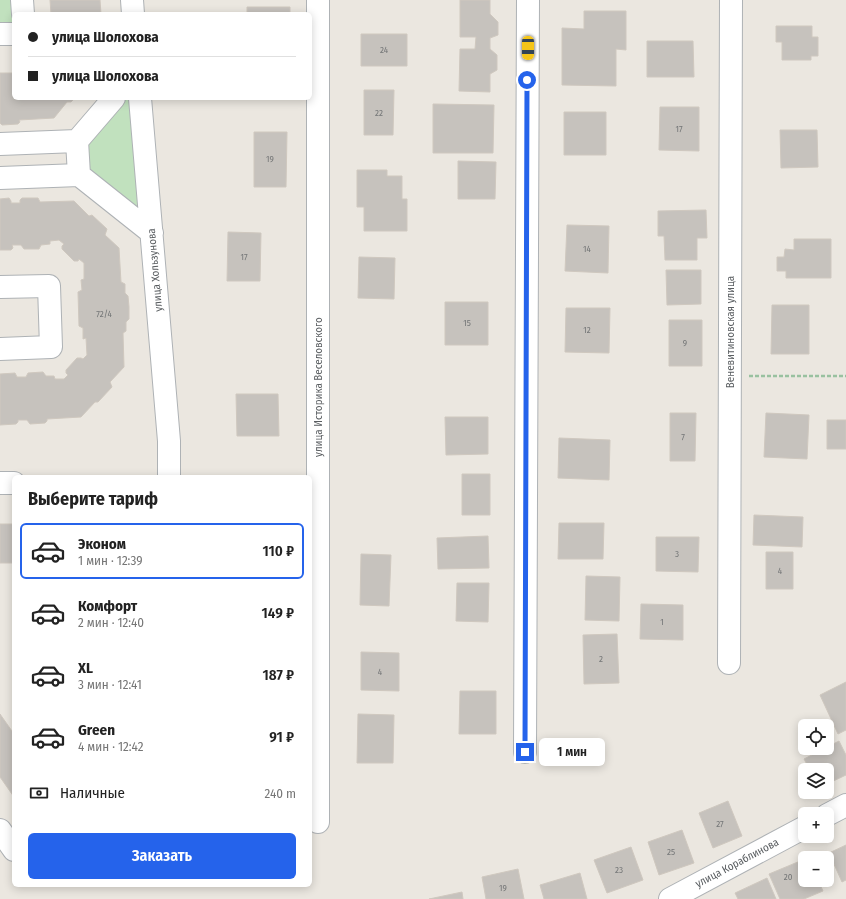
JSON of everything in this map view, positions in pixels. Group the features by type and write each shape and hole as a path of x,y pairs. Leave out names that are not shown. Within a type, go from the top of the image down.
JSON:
{"street":[{"path":"22,0 23,12"},
{"path":"132,0 133,12"},
{"name":"улица Историка Веселовского","path":"318,0 318,822"},
{"path":"525,752 528,0"},
{"name":"Веневитиновская улица","path":"729,663 731,0"},
{"path":"0,34 12,34"},
{"path":"79,175 77,141 112,100"},
{"name":"улица Хользунова","path":"140,100 169,441 169,475"},
{"path":"0,144 77,141"},
{"path":"0,178 79,175 152,233"},
{"path":"0,287 49,286 51,347 0,349"},
{"path":"0,483 12,483"},
{"path":"834,811 846,805"},
{"path":"0,830 12,847"},
{"name":"улица Кораблинова","path":"670,899 798,831"}],"path":[{"path":"730,376 846,376"}],"green space":[{"path":"0,0 22,0 15,12 12,12 12,34 0,34"},
{"path":"112,100 140,100 152,233 79,175 77,141"}],"building":[{"path":"50,0 100,0 101,12 51,12"},
{"path":"460,0 490,0 490,14 498,22 498,35 490,38 490,49 497,55 497,70 490,74 490,92 459,91 460,49 475,49 476,37 460,37"},
{"path":"247,7 290,7 290,12 247,12"},
{"path":"584,11 626,11 626,50 616,49 616,86 562,85 562,28 584,29"},
{"path":"776,26 812,26 812,37 818,37 818,56 811,56 811,60 782,60 782,42 776,42"},
{"path":"361,34 407,34 407,66 361,66"},
{"path":"647,41 693,41 694,77 647,77"},
{"path":"0,73 12,73 12,100 73,100 71,102 67,102 54,118 19,120 20,122 18,124 2,125 0,123"},
{"path":"364,90 394,90 393,135 364,135"},
{"path":"433,104 494,105 493,153 433,153"},
{"path":"660,107 699,107 699,151 659,150"},
{"path":"564,112 606,112 606,155 564,155"},
{"path":"780,130 817,130 818,167 781,168"},
{"path":"254,132 287,132 286,187 254,187"},
{"path":"458,161 496,162 495,199 458,199"},
{"path":"357,170 387,170 387,176 402,176 402,199 407,199 407,231 364,231 364,207 357,207"},
{"path":"9,198 11,203 20,203 22,198 38,198 40,202 74,201 89,216 92,215 107,229 105,235 119,248 121,282 125,284 125,293 128,296 129,307 129,319 126,322 126,331 123,333 124,367 110,382 112,387 81,417 47,419 45,423 30,424 27,420 18,420 16,424 0,425 0,374 15,373 17,377 26,377 28,373 43,372 46,376 54,376 55,379 64,379 68,375 66,370 77,358 83,359 87,355 86,338 83,339 83,328 79,326 78,292 82,290 81,280 84,279 84,263 79,259 78,261 74,261 62,249 64,244 59,240 50,241 50,244 41,245 39,249 24,249 21,245 12,245 13,248 11,250 0,250 0,199"},
{"path":"706,210 707,238 697,238 697,260 665,260 664,236 658,236 658,211"},
{"path":"567,225 609,226 608,273 565,271"},
{"path":"228,232 261,233 260,281 227,281"},
{"path":"794,239 831,239 831,278 786,278 786,271 777,271 777,257 784,257 785,249 794,250"},
{"path":"359,257 395,258 394,299 358,298"},
{"path":"666,270 701,270 701,304 667,305"},
{"path":"445,302 488,302 488,345 445,345"},
{"path":"772,305 809,305 809,354 771,354"},
{"path":"566,308 610,308 609,353 565,352"},
{"path":"669,320 702,320 702,366 669,366"},
{"path":"236,394 278,394 279,436 237,436"},
{"path":"670,413 696,413 695,461 670,461"},
{"path":"766,413 809,415 807,459 764,457"},
{"path":"445,417 488,417 488,454 446,455"},
{"path":"827,420 846,420 846,449 827,449"},
{"path":"559,438 610,440 609,480 558,478"},
{"path":"462,474 490,474 490,515 462,515"},
{"path":"754,515 803,517 802,547 753,545"},
{"path":"559,523 604,523 603,559 558,559"},
{"path":"0,524 12,524 12,563 0,563"},
{"path":"488,536 489,568 438,569 437,538"},
{"path":"656,537 699,537 698,572 656,571"},
{"path":"766,552 793,552 793,589 766,589"},
{"path":"361,554 391,555 389,606 360,605"},
{"path":"586,576 620,577 619,621 585,620"},
{"path":"457,583 489,583 488,622 456,621"},
{"path":"641,604 683,605 683,640 640,639"},
{"path":"617,634 619,683 584,684 583,635"},
{"path":"361,652 399,653 399,691 361,690"},
{"path":"846,682 846,730 838,734 834,725 834,719 831,719 820,695"},
{"path":"460,691 496,691 496,734 459,734"},
{"path":"0,714 12,731 12,794 0,777"},
{"path":"358,714 394,715 393,763 357,763"},
{"path":"839,741 846,755 846,775 834,781 834,763 806,763 804,759 812,755 834,755 834,744"},
{"path":"728,801 742,836 713,848 699,813"},
{"path":"682,830 694,863 659,875 648,842"},
{"path":"846,845 846,880 842,882 834,864 833,851"},
{"path":"631,847 643,880 607,893 594,860"},
{"path":"798,862 798,887 821,887 823,891 804,899 780,899 769,874"},
{"path":"518,869 524,899 486,899 482,877"},
{"path":"580,873 587,899 544,899 540,885"},
{"path":"767,878 776,899 738,899 735,893"},
{"path":"462,892 463,899 429,899"}],"route":[{"path":"525,752 527,80"}]}
